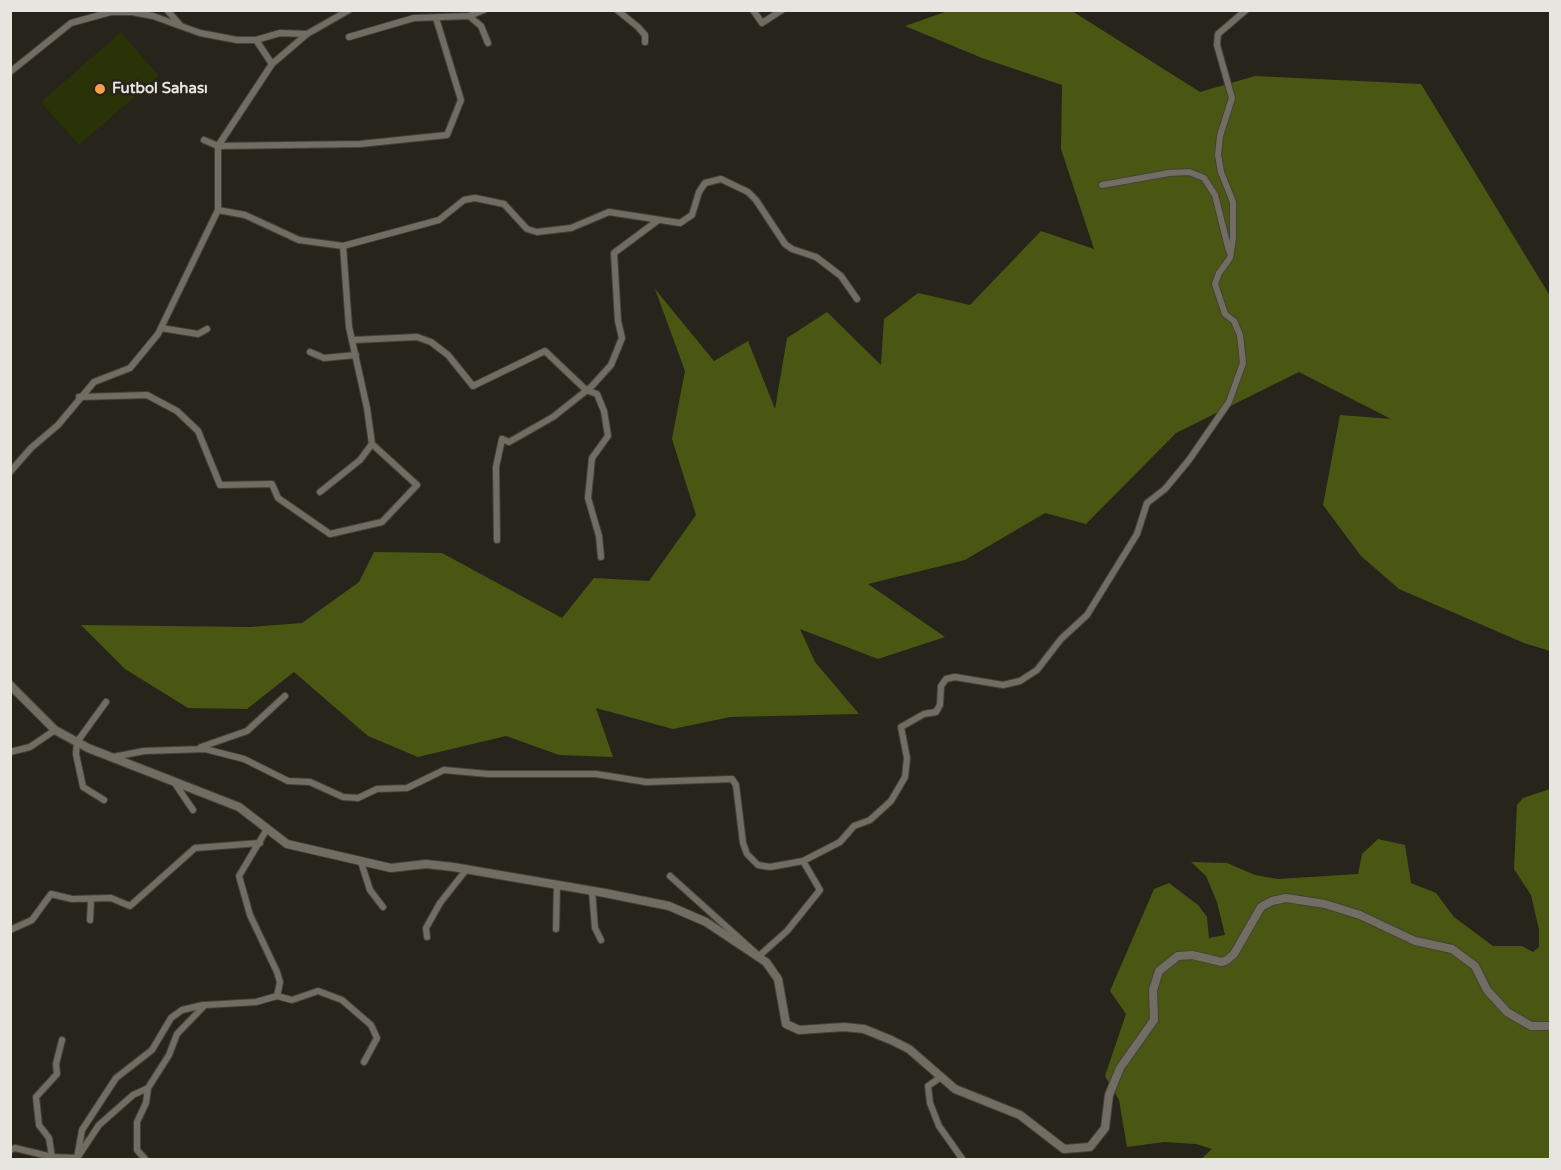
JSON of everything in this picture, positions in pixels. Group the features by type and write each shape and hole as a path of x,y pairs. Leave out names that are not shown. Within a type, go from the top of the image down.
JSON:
{"street":[{"path":"167,10 180,26"},
{"path":"10,472 31,448 58,425 94,382 130,368 161,327 218,210 218,146 272,64 307,34 349,10"},
{"path":"349,37 414,18 469,16 484,10"},
{"path":"617,10 638,27 645,35 645,42"},
{"path":"753,10 762,23 782,10"},
{"path":"113,757 144,751 193,750 224,753 288,781 310,782 343,796 358,798 377,789 407,788 444,770 488,774 596,774 646,782 732,779 736,785 743,843 747,854 758,865 770,867 803,861 840,842 854,826 870,820 891,801 905,777 907,758 901,727 924,714 936,712 940,705 941,686 946,679 955,677 1003,685 1020,681 1037,670 1096,603 1137,534 1147,503 1165,489 1189,460 1229,402 1240,378 1243,363 1240,335 1234,321 1225,314 1215,284 1219,273 1230,258 1233,238 1233,202 1221,172 1218,155 1220,136 1232,98 1217,45 1218,34 1246,10"},
{"path":"10,72 60,30 95,15 132,12 219,37 256,40 280,33 307,34"},
{"path":"469,16 481,26 488,43"},
{"path":"204,140 218,146 360,144 447,135 460,100 436,18"},
{"path":"256,40 272,64"},
{"path":"1102,185 1169,173 1190,172 1204,178 1215,195 1230,258"},
{"path":"218,210 245,215 299,240 343,246 440,220 464,200 476,198 504,204 527,229 537,232 572,228 609,212 680,223 689,219 705,183 722,179 732,182 756,200 785,244 792,249 816,257 841,276 857,299"},
{"path":"497,540 496,467 502,439 509,442 544,422 586,390 611,365 622,338 618,321 614,253 657,221"},
{"path":"79,398 147,395 177,411 198,431 219,485 272,484 278,498 330,534 382,522 417,485 372,444 349,327 343,246"},
{"path":"161,327 198,334 207,329"},
{"path":"353,340 417,337 431,342 448,355 473,386 545,351 586,390 597,394 604,411 608,436 592,458 588,498 599,536 601,557"},
{"path":"310,352 324,358 356,355"},
{"path":"320,492 360,460 372,444"},
{"path":"10,685 55,730 77,742 239,807 287,844 391,868 426,864 669,906 706,922 759,956"},
{"path":"193,750 247,731 285,696"},
{"path":"104,800 83,787 76,754 77,742 106,702"},
{"path":"10,752 30,747 55,730"},
{"path":"173,782 193,810"},
{"path":"267,829 238,876 250,915 277,972 280,982 277,996"},
{"path":"10,930 32,920 51,894 91,900 111,898 130,906 195,848 260,843"},
{"path":"759,956 787,931 820,890 803,861"},
{"path":"361,862 370,890 383,907"},
{"path":"427,937 426,928 440,903 466,870"},
{"path":"670,876 759,956 778,979 786,1024 799,1030 844,1027 864,1029 909,1049 955,1089 977,1100 1001,1105 1020,1115 1064,1149 1090,1147 1105,1128 1109,1095 1124,1059 1151,1028 1154,1020 1153,990 1159,971 1178,956 1192,955 1222,962 1227,960 1234,954 1261,908 1286,898 1326,904 1360,915 1415,941 1452,949 1475,966 1487,990 1507,1012 1531,1026 1551,1026"},
{"path":"556,929 557,885"},
{"path":"592,891 595,928 601,940"},
{"path":"90,920 91,900"},
{"path":"77,1158 82,1130 117,1078 152,1050 171,1018 182,1010 205,1005 256,1002 277,996 292,1000 318,991 342,999 371,1025 377,1038 364,1062"},
{"path":"146,1160 137,1150 137,1141 138,1122 146,1103 148,1088 169,1055 177,1034 205,1005"},
{"path":"52,1157 50,1138 39,1125 36,1097 57,1074 56,1064 62,1040"},
{"path":"941,1077 928,1086 930,1103 939,1126 963,1160"},
{"path":"77,1158 99,1125 133,1095 148,1088"},
{"path":"10,1150 15,1148 52,1157 77,1158"}],"green space":[{"path":"948,11 1072,11 1200,92 1255,76 1421,84 1550,296 1550,651 1524,643 1399,589 1361,556 1323,505 1340,415 1391,419 1299,372 1176,433 1086,524 1045,513 965,560 868,584 945,637 878,659 800,629 815,662 859,714 730,717 673,729 596,708 613,757 559,755 506,736 418,757 368,736 294,672 247,709 188,708 125,669 81,625 250,627 302,623 359,582 374,552 442,553 562,618 594,578 649,581 696,515 672,439 685,371 655,289 714,361 748,341 775,409 787,338 827,312 881,365 884,319 918,293 970,305 1041,231 1094,249 1061,149 1062,85 982,58 905,26"},
{"name":"Futbol Sahası","path":"121,32 159,76 79,145 41,102"},
{"path":"1550,789 1550,1159 1200,1160 1212,1149 1196,1144 1164,1142 1127,1147 1119,1100 1105,1076 1126,1014 1110,991 1154,889 1169,883 1198,905 1207,917 1209,938 1225,935 1217,902 1206,876 1191,862 1227,863 1255,875 1278,879 1358,874 1362,854 1378,839 1405,845 1411,883 1436,893 1454,917 1493,946 1522,946 1533,952 1539,947 1539,930 1531,895 1514,869 1517,805 1523,798"}],"place":[{"name":"Futbol Sahası","path":"100,89"}]}
